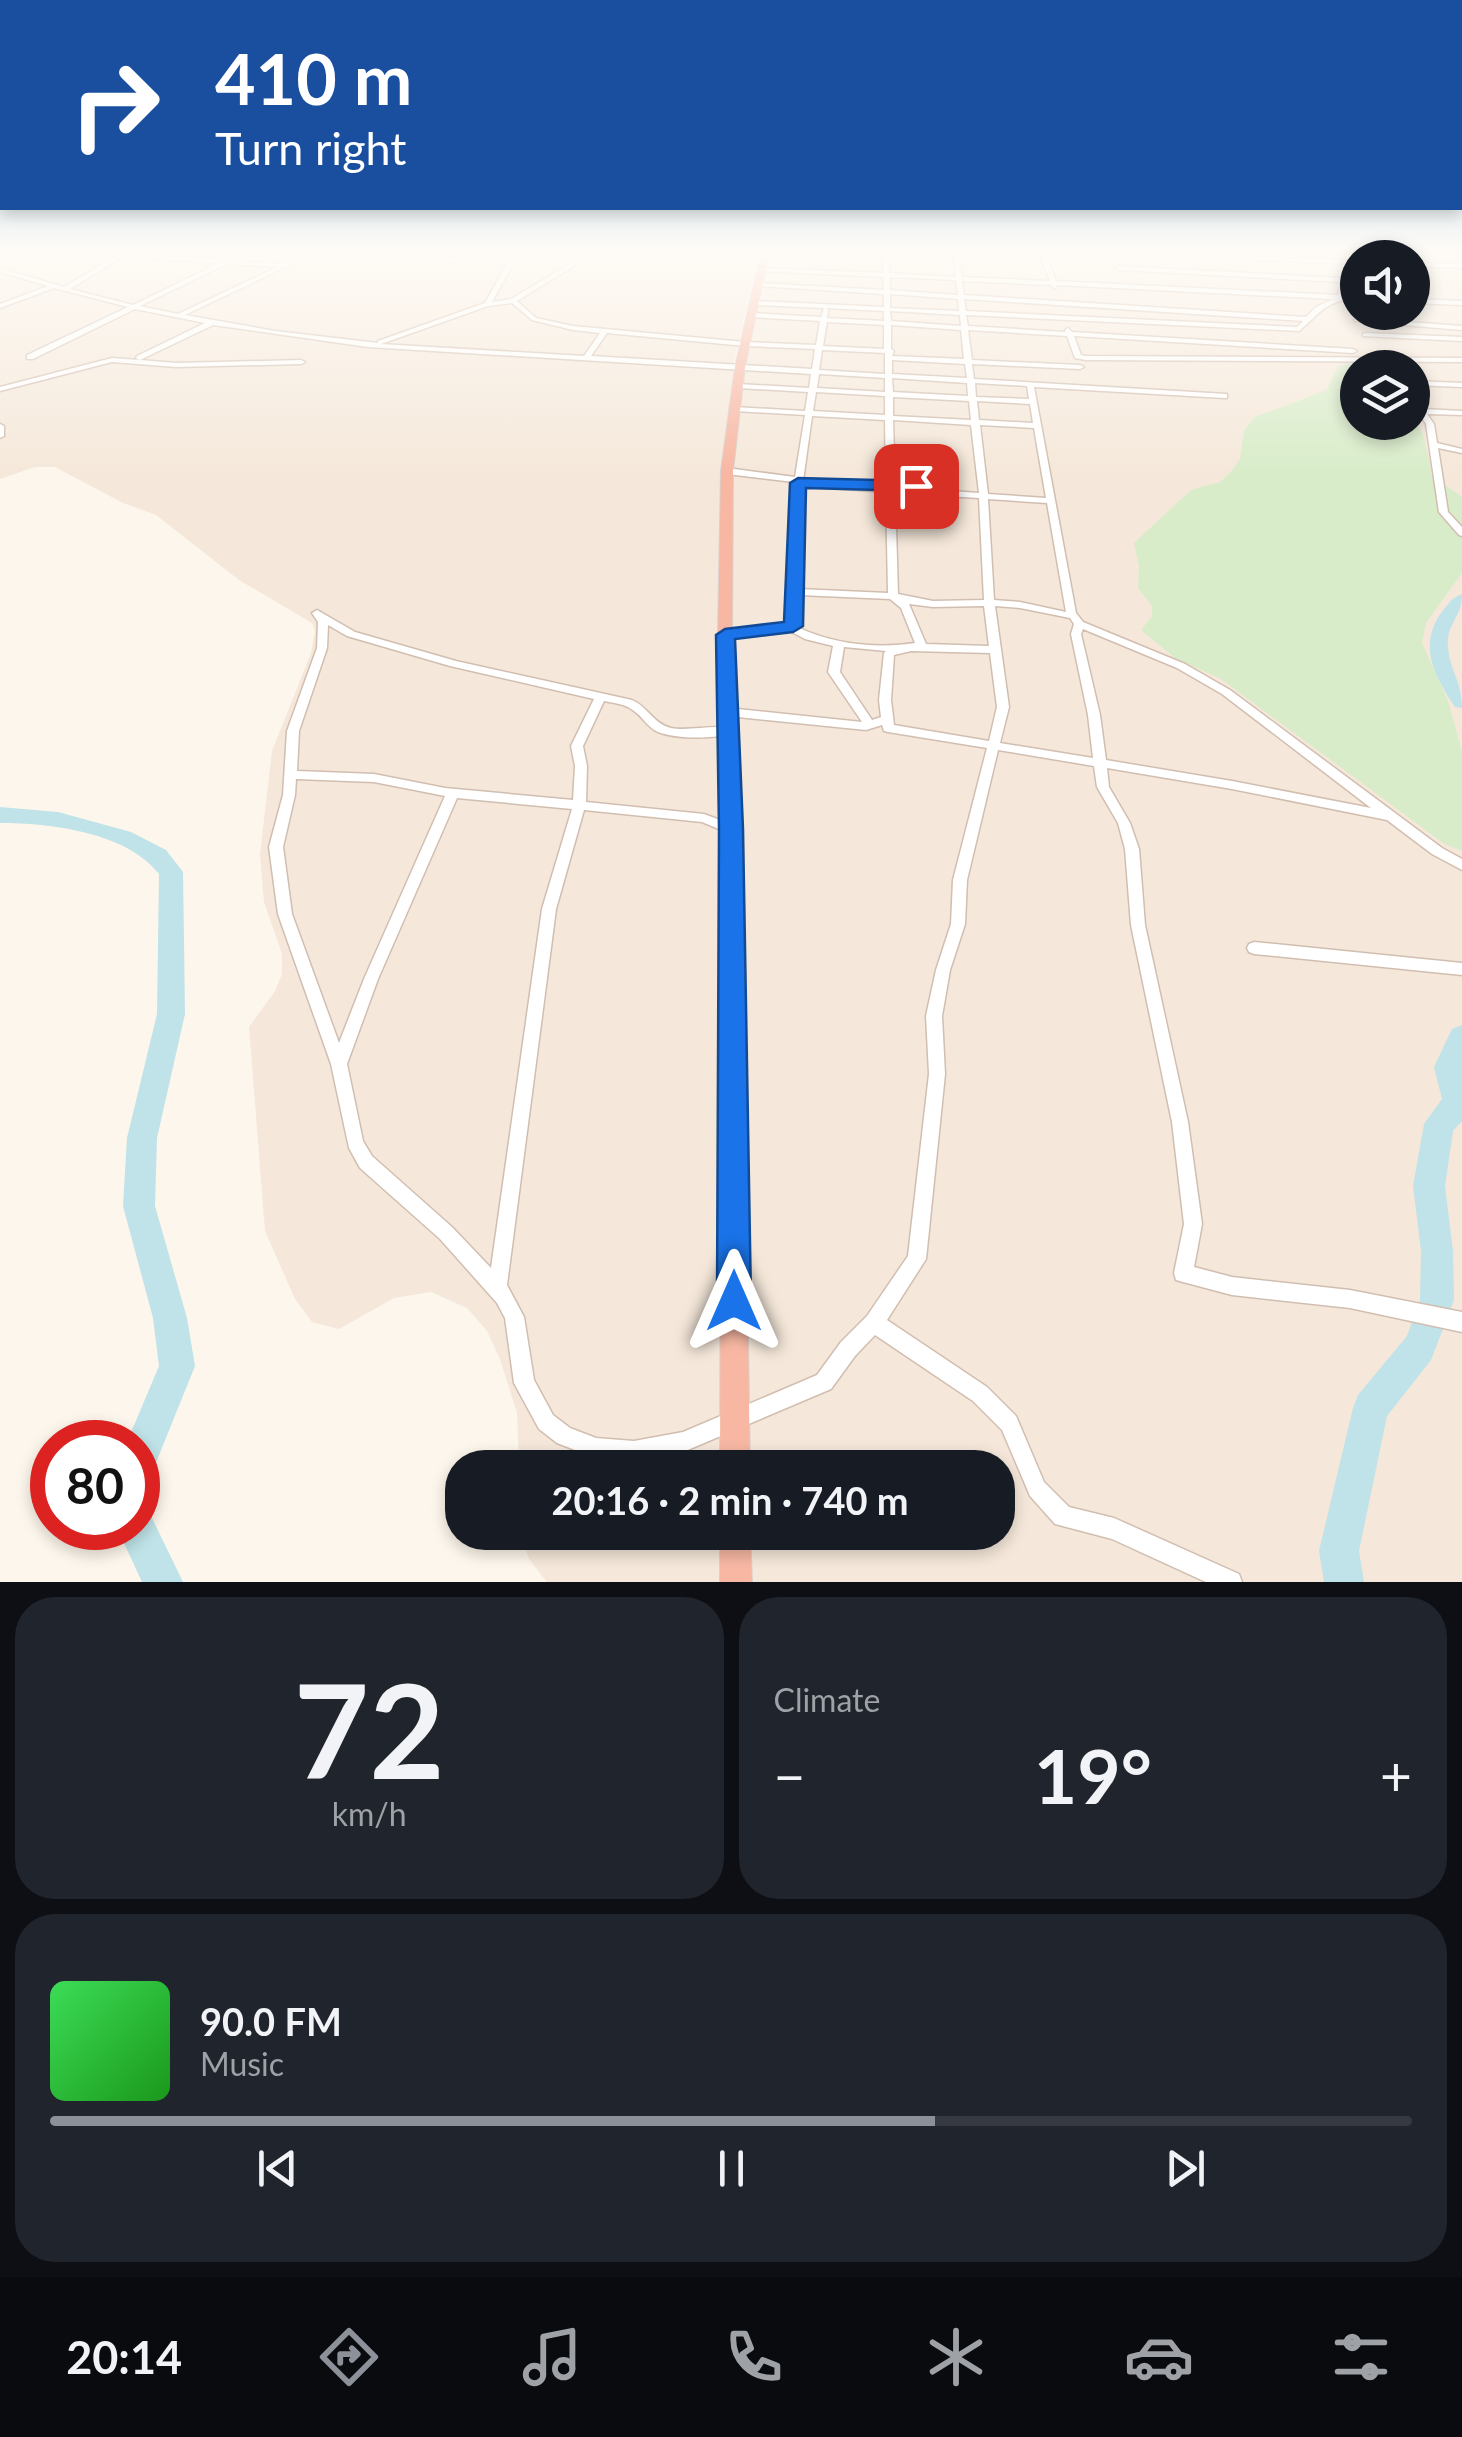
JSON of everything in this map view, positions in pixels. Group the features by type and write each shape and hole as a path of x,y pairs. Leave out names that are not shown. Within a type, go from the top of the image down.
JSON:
{"highway":[{"path":"735,1450 731,829 725,635 728,471 749,327"},
{"path":"735,1550 736,1582"}],"street":[{"path":"30,358 95,327"},
{"path":"138,359 201,327"},
{"path":"243,327 368,345 586,358 812,390 1034,402"},
{"path":"368,345 429,327"},
{"path":"573,327 967,362 1080,367"},
{"path":"725,635 793,626 798,480 822,327"},
{"path":"889,327 893,596 906,607 922,645"},
{"path":"946,327 1352,350"},
{"path":"1068,327 1078,356 1086,358 1340,359"},
{"path":"1230,327 1290,330 1305,327"},
{"path":"886,720 870,725 728,722 668,730 656,727 642,708 454,664 351,634 316,614 323,622 322,648 292,731 292,775 276,847 285,914 339,1064 356,1143 366,1162 458,1245 497,1288 514,1317 524,1384 546,1422 564,1436 596,1448 634,1452 682,1442 824,1382 848,1349 874,1323 917,1259 937,1074 934,1016 958,924 960,880 1003,707 989,604 983,493 964,328"},
{"path":"1363,330 1378,350"},
{"path":"586,358 605,332"},
{"path":"1365,335 1462,340"},
{"path":"1430,360 1462,360"},
{"path":"0,389 100,362 302,362"},
{"path":"739,377 815,371 1224,396"},
{"path":"1030,383 1094,715 1099,762 1107,798 1124,823 1132,849 1138,925 1180,1122 1193,1224 1184,1273 1232,1286 1350,1299 1462,1322"},
{"path":"1430,384 1462,386"},
{"path":"735,409 1038,426"},
{"path":"1430,411 1462,413"},
{"path":"1430,424 1444,512 1462,533"},
{"path":"0,426 0,436"},
{"path":"1434,445 1462,450"},
{"path":"728,471 798,480 1052,498"},
{"path":"793,592 893,596 904,602 989,604 1076,620 1181,666 1226,692 1390,816 1462,865"},
{"path":"789,627 802,636 839,644 995,650"},
{"path":"839,644 834,672 870,725"},
{"path":"922,645 889,653 888,728 1390,816"},
{"path":"497,1288 550,909 578,807 582,763 577,746 600,698"},
{"path":"292,775 374,778 453,793 704,818 731,829"},
{"path":"339,1064 371,979 453,793"},
{"path":"1254,948 1462,969"},
{"path":"874,1323 980,1394 1009,1422 1037,1489 1063,1516 1114,1529 1230,1582"}],"shaded area":[{"path":"0,327 742,327 733,367 720,505 721,1450 518,1450 517,1413 500,1359 487,1331 467,1308 431,1292 394,1298 339,1329 312,1322 295,1299 265,1231 249,1027 275,991 282,974 282,954 264,902 260,854 272,751 311,653 315,631 312,623 239,580 156,515 123,503 55,467 35,467 0,479"},
{"path":"753,327 1430,330 1430,327 1462,327 1462,1582 751,1582 750,1550 1015,1550 1015,1450 749,1450 740,829 730,580 733,471"},
{"path":"526,1550 724,1550 725,1582 547,1582"}],"green space":[{"path":"1338,366 1340,440 1425,440 1432,476 1462,497 1462,573 1426,623 1422,643 1448,701 1462,752 1462,851 1443,843 1221,679 1175,658 1141,630 1152,616 1152,606 1138,588 1134,543 1191,490 1220,482 1231,472 1240,459 1244,430 1255,417 1327,390"}],"waterway":[{"path":"1462,599 1443,624 1438,642 1444,669 1462,702"},
{"path":"0,815 36,817 102,831 155,854 171,872 171,1014 142,1138 139,1206 170,1318 177,1366 155,1420"},
{"path":"1344,1582 1339,1551 1371,1408 1419,1348 1437,1300 1437,1251 1429,1186 1439,1124 1457,1099 1448,1067 1462,1037"},
{"path":"147,1550 163,1582"}],"route":[{"path":"734,1301 731,829 725,635 793,626 792,562 798,483 916,486"}]}
